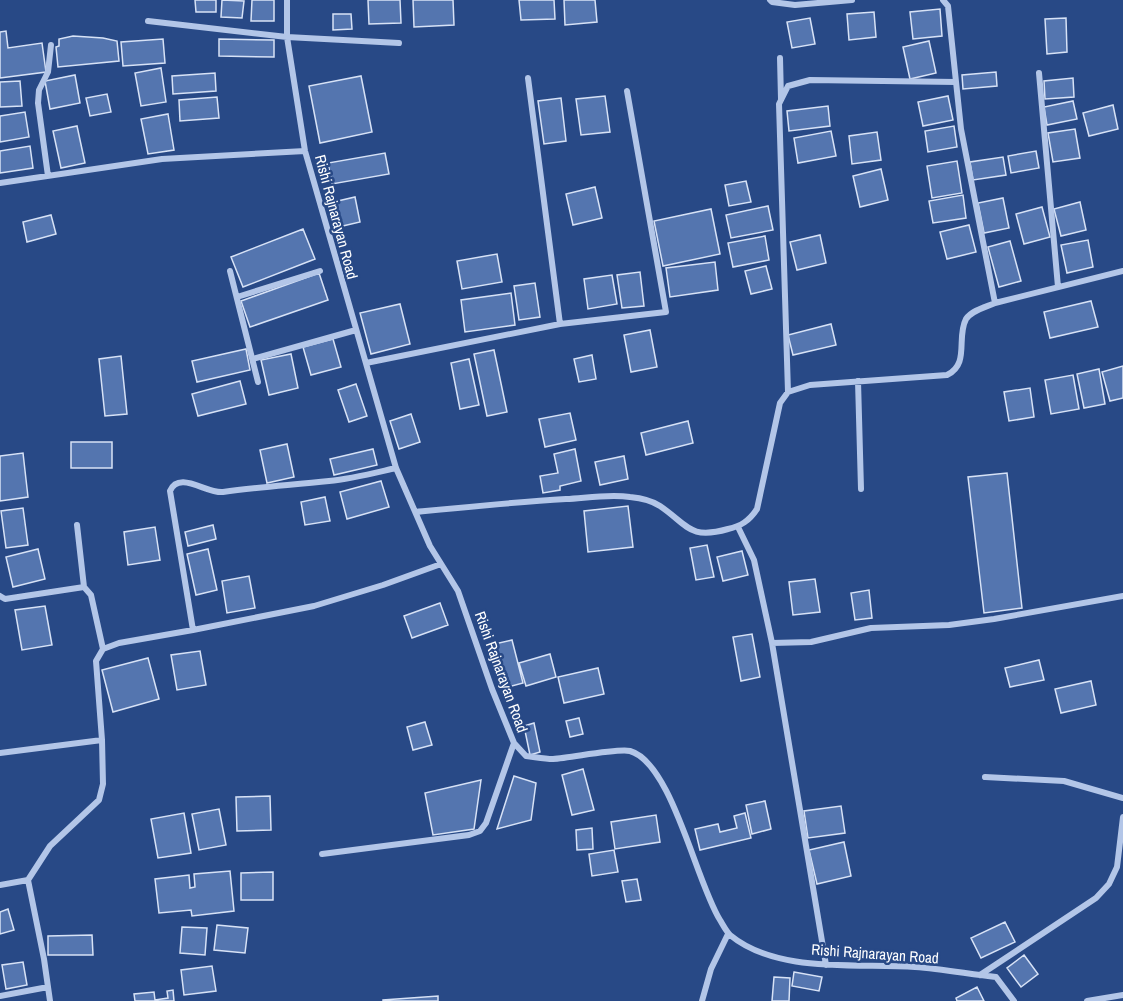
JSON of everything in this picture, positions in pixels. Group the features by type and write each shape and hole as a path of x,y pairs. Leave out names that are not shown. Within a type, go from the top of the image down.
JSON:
{"street":[{"name":"Rishi Rajnarayan Road","path":"287,0 286,37 305,151 396,468 441,564 458,591 492,690 514,743 526,756 552,759 628,751 643,757 656,771 671,801 711,906 728,934 749,947 780,958 826,965 916,967 996,977 1014,1001"},
{"path":"770,0 795,4 852,0"},
{"path":"944,0 948,6 961,129 996,303"},
{"path":"147,21 286,37 399,43"},
{"path":"48,176 38,103 39,90 48,72 51,45"},
{"path":"780,58 781,100"},
{"path":"1039,73 1058,287"},
{"path":"528,78 560,324"},
{"path":"788,392 778,104 788,86 810,80 956,82"},
{"path":"366,363 560,324 666,312 627,91"},
{"path":"0,183 162,159 305,151"},
{"path":"230,271 258,382"},
{"path":"237,297 321,271"},
{"path":"416,512 520,502 628,496 659,505 684,526 697,532 712,533 738,527 749,520 757,509 780,403 788,392 810,385 946,375 954,372 959,366 967,318 976,311 996,303 1123,271"},
{"path":"253,359 356,330"},
{"path":"858,381 861,489"},
{"path":"193,630 174,525 170,491 172,486 178,482 189,483 219,493 331,481 396,468"},
{"path":"77,525 84,587 91,595 103,649"},
{"path":"738,527 754,560 772,643 826,965"},
{"path":"50,1001 28,880 50,846 99,800 103,784 96,661 103,649 119,642 314,606 441,564"},
{"path":"0,596 5,599 84,587"},
{"path":"772,643 811,642 871,628 948,626 1123,596"},
{"path":"0,753 102,740"},
{"path":"322,854 469,835 480,831 486,823 514,743"},
{"path":"985,777 1064,781 1123,798"},
{"path":"980,975 1096,897 1109,884 1117,867 1123,817"},
{"path":"0,885 28,880"},
{"path":"702,1001 711,969 728,934"},
{"path":"0,996 48,987"},
{"path":"1087,1001 1123,995"}],"building":[{"path":"195,0 216,0 216,12 196,12"},
{"path":"222,0 244,1 242,18 221,17"},
{"path":"252,0 274,0 274,21 251,21"},
{"path":"368,0 400,0 401,23 369,24"},
{"path":"413,0 453,0 454,25 414,27"},
{"path":"519,0 554,0 555,19 521,20"},
{"path":"564,0 595,0 597,22 565,25"},
{"path":"940,9 942,36 913,39 910,12"},
{"path":"874,12 876,37 849,40 847,14"},
{"path":"333,14 351,14 352,29 333,30"},
{"path":"810,18 815,44 792,48 787,22"},
{"path":"1066,18 1067,52 1047,54 1045,19"},
{"path":"6,31 8,48 42,43 46,72 0,78 0,32"},
{"path":"73,36 117,41 119,61 58,67 56,47 59,46 59,39"},
{"path":"163,39 165,63 123,66 121,42"},
{"path":"219,39 274,40 274,57 219,56"},
{"path":"929,41 936,73 910,79 903,47"},
{"path":"161,68 166,102 141,106 135,73"},
{"path":"996,72 997,86 963,89 962,75"},
{"path":"215,73 216,91 173,94 172,76"},
{"path":"75,75 80,103 50,109 45,81"},
{"path":"361,76 372,132 320,143 309,86"},
{"path":"1073,78 1074,97 1045,99 1044,81"},
{"path":"20,81 22,106 0,107 0,82"},
{"path":"107,94 111,112 90,116 86,98"},
{"path":"605,96 610,132 581,135 576,99"},
{"path":"948,96 953,120 923,126 918,102"},
{"path":"217,97 219,118 180,121 179,100"},
{"path":"561,98 566,141 544,144 538,101"},
{"path":"1073,101 1077,119 1047,125 1044,107"},
{"path":"1113,105 1118,129 1089,136 1083,113"},
{"path":"828,106 830,126 789,131 787,111"},
{"path":"25,112 29,137 0,142 0,116"},
{"path":"168,114 174,150 148,154 141,119"},
{"path":"77,126 85,163 61,168 53,131"},
{"path":"954,126 957,147 928,152 925,131"},
{"path":"1075,129 1080,158 1053,162 1048,133"},
{"path":"831,131 836,156 798,163 794,138"},
{"path":"877,132 881,160 852,164 849,136"},
{"path":"30,146 33,168 0,173 0,151"},
{"path":"1036,151 1039,168 1011,173 1008,156"},
{"path":"385,153 389,174 332,184 328,163"},
{"path":"1003,157 1006,175 973,180 970,162"},
{"path":"957,161 962,193 932,198 927,166"},
{"path":"881,169 888,200 860,207 853,176"},
{"path":"746,181 751,202 729,206 725,185"},
{"path":"595,187 602,218 573,225 566,194"},
{"path":"963,195 966,218 933,223 929,201"},
{"path":"355,197 360,222 334,228 329,203"},
{"path":"1003,198 1009,228 984,233 978,203"},
{"path":"1080,202 1086,230 1061,236 1054,209"},
{"path":"768,206 773,230 731,238 726,215"},
{"path":"1042,207 1050,237 1024,244 1016,214"},
{"path":"711,209 720,254 663,266 654,221"},
{"path":"51,215 56,234 27,242 23,222"},
{"path":"969,225 976,252 947,259 940,232"},
{"path":"303,229 315,259 243,287 231,257"},
{"path":"820,235 826,263 797,270 790,242"},
{"path":"765,236 769,260 733,267 728,243"},
{"path":"1088,240 1093,267 1067,273 1061,245"},
{"path":"1010,241 1021,281 999,287 988,247"},
{"path":"497,254 502,282 462,289 457,261"},
{"path":"715,262 718,290 670,297 666,268"},
{"path":"766,266 772,289 751,294 745,271"},
{"path":"640,272 644,306 622,308 617,275"},
{"path":"319,273 328,300 250,327 241,301"},
{"path":"612,275 617,304 588,309 584,279"},
{"path":"535,283 540,317 519,320 514,286"},
{"path":"511,293 515,325 465,332 461,300"},
{"path":"1091,301 1098,327 1050,338 1044,312"},
{"path":"400,304 410,344 371,354 360,313"},
{"path":"831,324 836,345 793,355 788,335"},
{"path":"650,330 657,367 631,372 624,335"},
{"path":"333,339 341,367 311,375 303,347"},
{"path":"246,349 250,370 197,382 192,361"},
{"path":"494,350 507,412 487,416 474,354"},
{"path":"291,354 298,388 269,395 261,360"},
{"path":"592,355 596,379 579,382 574,359"},
{"path":"121,356 127,414 105,416 99,359"},
{"path":"469,359 479,405 460,409 451,363"},
{"path":"1123,366 1123,398 1110,401 1102,372"},
{"path":"1099,369 1105,404 1084,408 1077,374"},
{"path":"1073,375 1079,409 1051,414 1045,380"},
{"path":"240,381 246,404 198,416 192,394"},
{"path":"356,384 367,416 349,422 338,390"},
{"path":"1030,388 1034,417 1009,421 1004,392"},
{"path":"570,413 576,440 545,447 539,419"},
{"path":"411,414 420,442 399,449 390,421"},
{"path":"688,421 693,443 646,455 641,433"},
{"path":"71,442 112,442 112,468 71,468"},
{"path":"287,444 294,477 267,483 260,450"},
{"path":"373,449 377,465 334,475 330,459"},
{"path":"575,449 581,481 560,486 560,490 543,493 540,476 558,473 554,454"},
{"path":"23,453 28,497 0,501 0,456"},
{"path":"624,456 628,479 600,485 595,462"},
{"path":"1007,473 1022,608 984,613 968,477"},
{"path":"381,481 389,507 347,519 340,492"},
{"path":"325,497 330,521 305,525 301,502"},
{"path":"628,506 633,547 588,552 584,511"},
{"path":"23,508 28,545 6,548 1,511"},
{"path":"213,525 216,539 188,546 185,532"},
{"path":"155,527 160,560 128,565 124,532"},
{"path":"707,545 714,577 696,580 690,548"},
{"path":"38,549 45,579 13,587 6,557"},
{"path":"208,549 217,590 196,595 187,554"},
{"path":"742,551 748,575 723,581 717,557"},
{"path":"249,576 255,608 227,613 222,581"},
{"path":"815,579 820,612 793,615 789,582"},
{"path":"869,590 872,618 855,620 851,593"},
{"path":"440,603 448,625 412,638 404,616"},
{"path":"45,606 52,645 22,650 15,610"},
{"path":"752,634 760,677 741,681 733,637"},
{"path":"512,640 523,683 500,689 490,645"},
{"path":"200,651 206,685 177,690 171,655"},
{"path":"550,654 556,677 526,686 519,663"},
{"path":"148,658 159,699 113,712 102,670"},
{"path":"1039,660 1044,680 1010,687 1005,668"},
{"path":"598,668 604,694 564,703 558,677"},
{"path":"1091,681 1096,705 1061,713 1055,689"},
{"path":"579,718 583,734 570,737 566,721"},
{"path":"425,722 432,745 413,750 407,727"},
{"path":"534,723 540,752 530,755 524,726"},
{"path":"583,769 594,810 572,815 562,775"},
{"path":"514,776 536,783 531,820 497,829"},
{"path":"481,780 474,829 433,835 425,793"},
{"path":"270,796 271,830 237,831 236,797"},
{"path":"765,801 771,829 752,834 746,805"},
{"path":"841,806 845,833 808,838 804,811"},
{"path":"219,809 226,845 199,850 192,814"},
{"path":"184,813 191,853 158,858 151,819"},
{"path":"745,813 751,838 700,850 695,829 718,824 720,832 737,828 734,816"},
{"path":"656,815 660,842 615,849 611,822"},
{"path":"592,828 593,849 577,850 576,830"},
{"path":"844,842 851,876 817,884 809,850"},
{"path":"614,850 618,872 592,876 589,854"},
{"path":"230,871 234,911 192,916 191,910 159,913 155,879 189,875 190,888 195,887 194,874"},
{"path":"273,872 273,900 241,900 241,873"},
{"path":"637,879 641,900 626,902 622,881"},
{"path":"8,909 14,930 0,934 0,912"},
{"path":"1005,922 1015,942 981,958 971,938"},
{"path":"217,925 248,928 245,953 214,950"},
{"path":"182,927 207,928 205,955 180,953"},
{"path":"92,935 93,955 48,955 48,936"},
{"path":"1024,955 1038,974 1021,987 1007,968"},
{"path":"23,962 27,985 6,989 2,965"},
{"path":"212,966 216,991 184,995 181,970"},
{"path":"794,972 822,977 819,991 792,986"},
{"path":"774,977 790,978 789,1001 772,1001"},
{"path":"977,987 984,1001 957,1001 956,998"},
{"path":"173,990 174,1001 135,1001 134,994 154,992 155,1000 168,998 167,991"},
{"path":"438,996 438,1001 383,1001 383,1000"}]}
